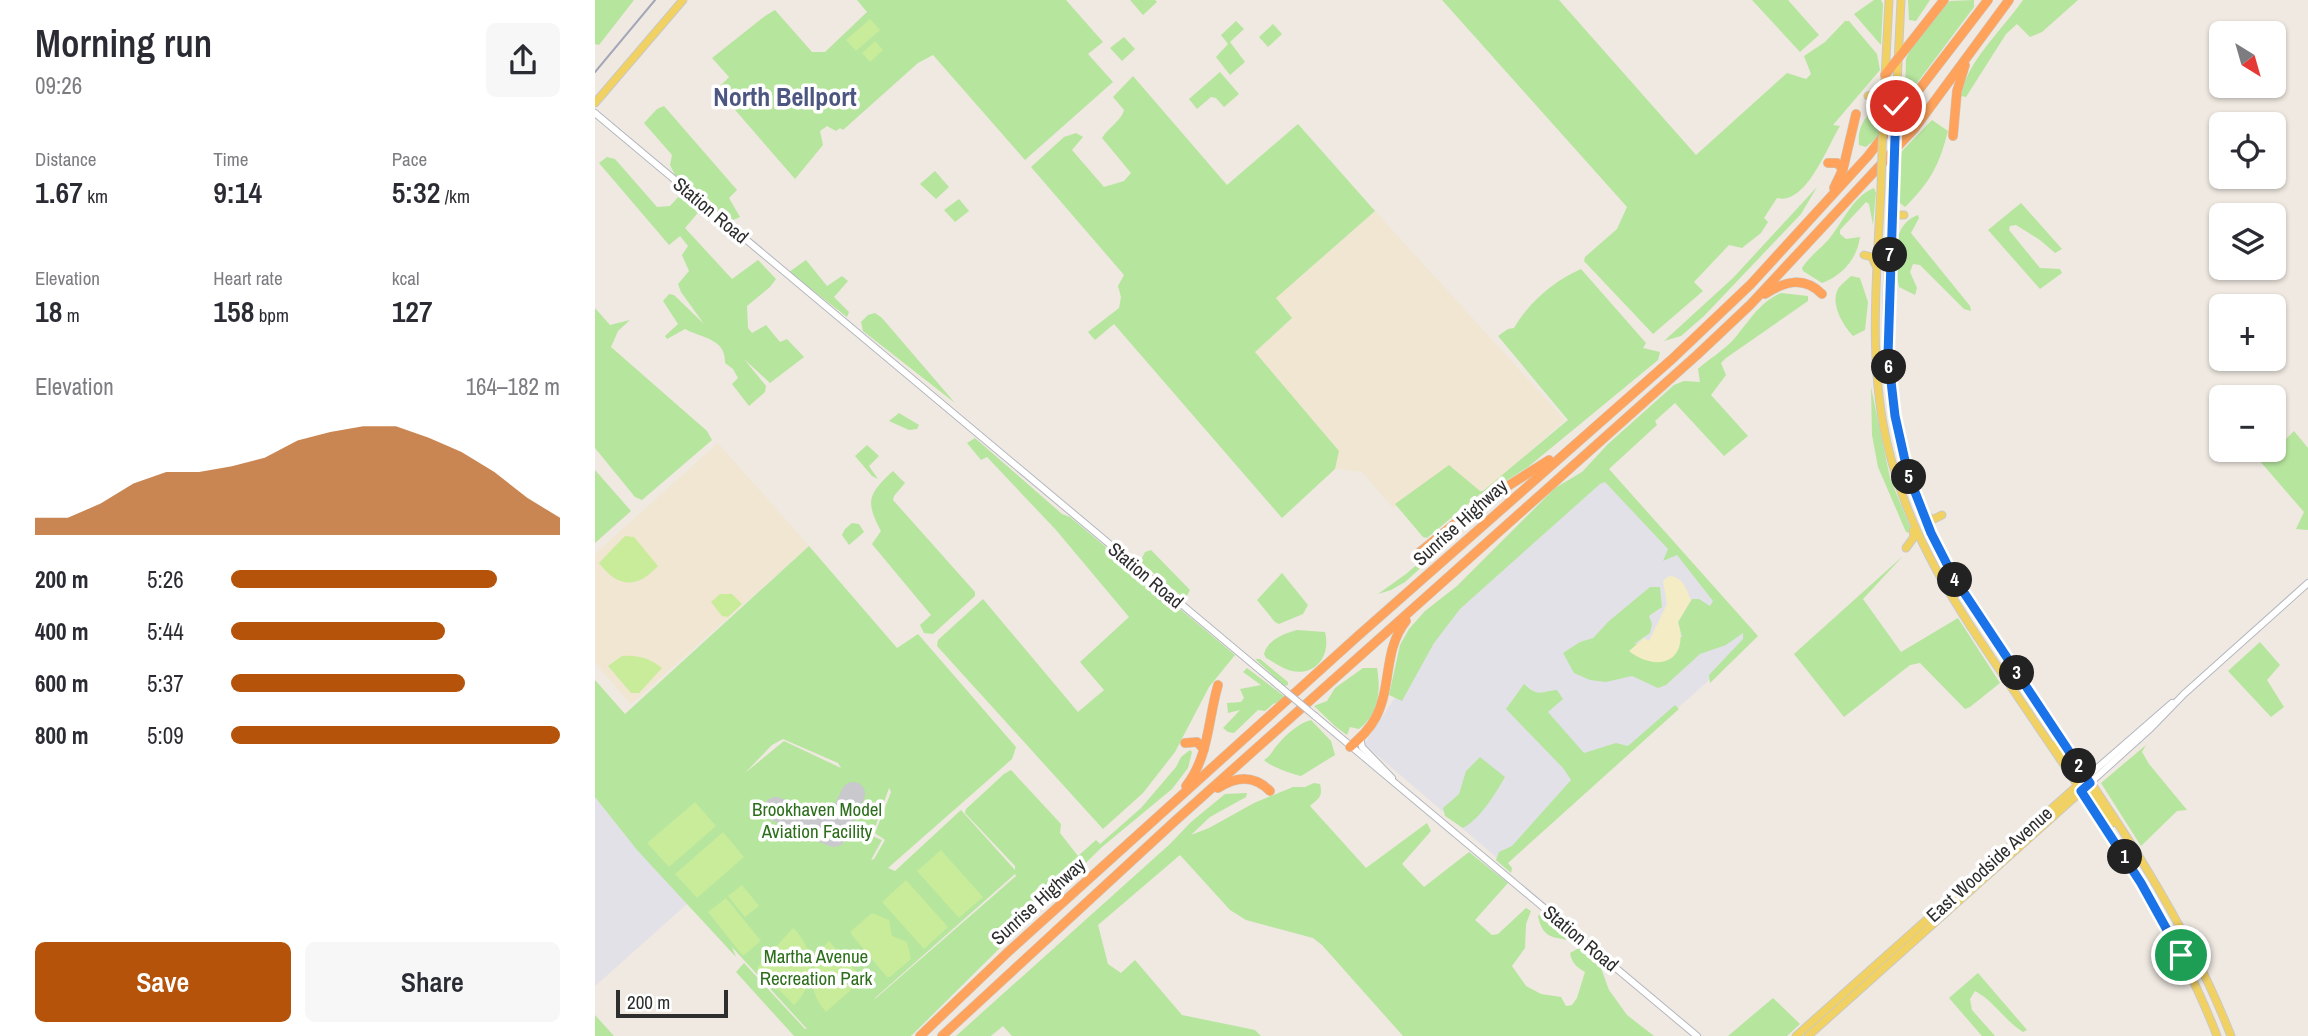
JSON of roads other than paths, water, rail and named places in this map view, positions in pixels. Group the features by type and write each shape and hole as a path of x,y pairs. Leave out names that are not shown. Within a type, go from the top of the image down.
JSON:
{"highway":[{"path":"1885,75 1944,0"},
{"name":"Sunrise Highway","path":"920,1036 1007,952 1671,360 1751,284 1868,156 1988,0"},
{"name":"Sunrise Highway","path":"942,1036 1175,821 1750,305 1914,129 2009,0"},
{"path":"1953,136 1957,90 1962,72 1974,48"},
{"path":"1823,207 1843,169 1856,114"},
{"path":"1828,163 1837,163 1843,169"},
{"path":"1750,305 1771,290 1790,282 1807,283 1822,295"},
{"path":"1420,552 1465,514 1555,456 1605,417"},
{"path":"1350,747 1375,719 1380,708 1389,657 1396,635 1435,589"},
{"path":"1152,822 1192,779 1205,749 1218,685"},
{"path":"1185,743 1197,743 1205,749"},
{"path":"1175,821 1216,789 1235,779 1254,780 1270,790"}],"main road":[{"path":"595,103 683,0"},
{"path":"1889,0 1874,330 1884,431 1900,490 1915,530 1960,612 2036,724 2126,835 2163,894 2231,1036"},
{"path":"1901,0 1887,334 1896,426 1908,474 1940,553 2084,784 2157,909 2217,1036"},
{"path":"1885,75 1898,89"},
{"path":"1868,96 1878,93 1884,103"},
{"name":"Station Road","path":"595,113 1697,1036"},
{"path":"1880,205 1884,221 1891,228"},
{"path":"1892,211 1897,215 1904,215"},
{"path":"1878,241 1886,249 1889,273"},
{"path":"1864,255 1870,255 1874,260 1876,288"},
{"path":"1908,474 1927,517 1932,520 1942,515 1932,527 1940,553"},
{"path":"1900,490 1902,505 1914,536 1906,548 1918,545 1934,568"},
{"name":"East Woodside Avenue","path":"1796,1036 2151,728 2184,694 2308,583"},
{"path":"1360,737 1362,747 1391,775 1394,783"},
{"name":"East Woodside Avenue","path":"1808,1036 2084,784"}],"railway":[{"path":"595,72 655,0"}],"district":[{"name":"North Bellport","path":"785,97"}],"park label":[{"name":"Brookhaven Model Aviation Facility","path":"817,820"},
{"name":"Martha Avenue Recreation Park","path":"816,967"}]}
